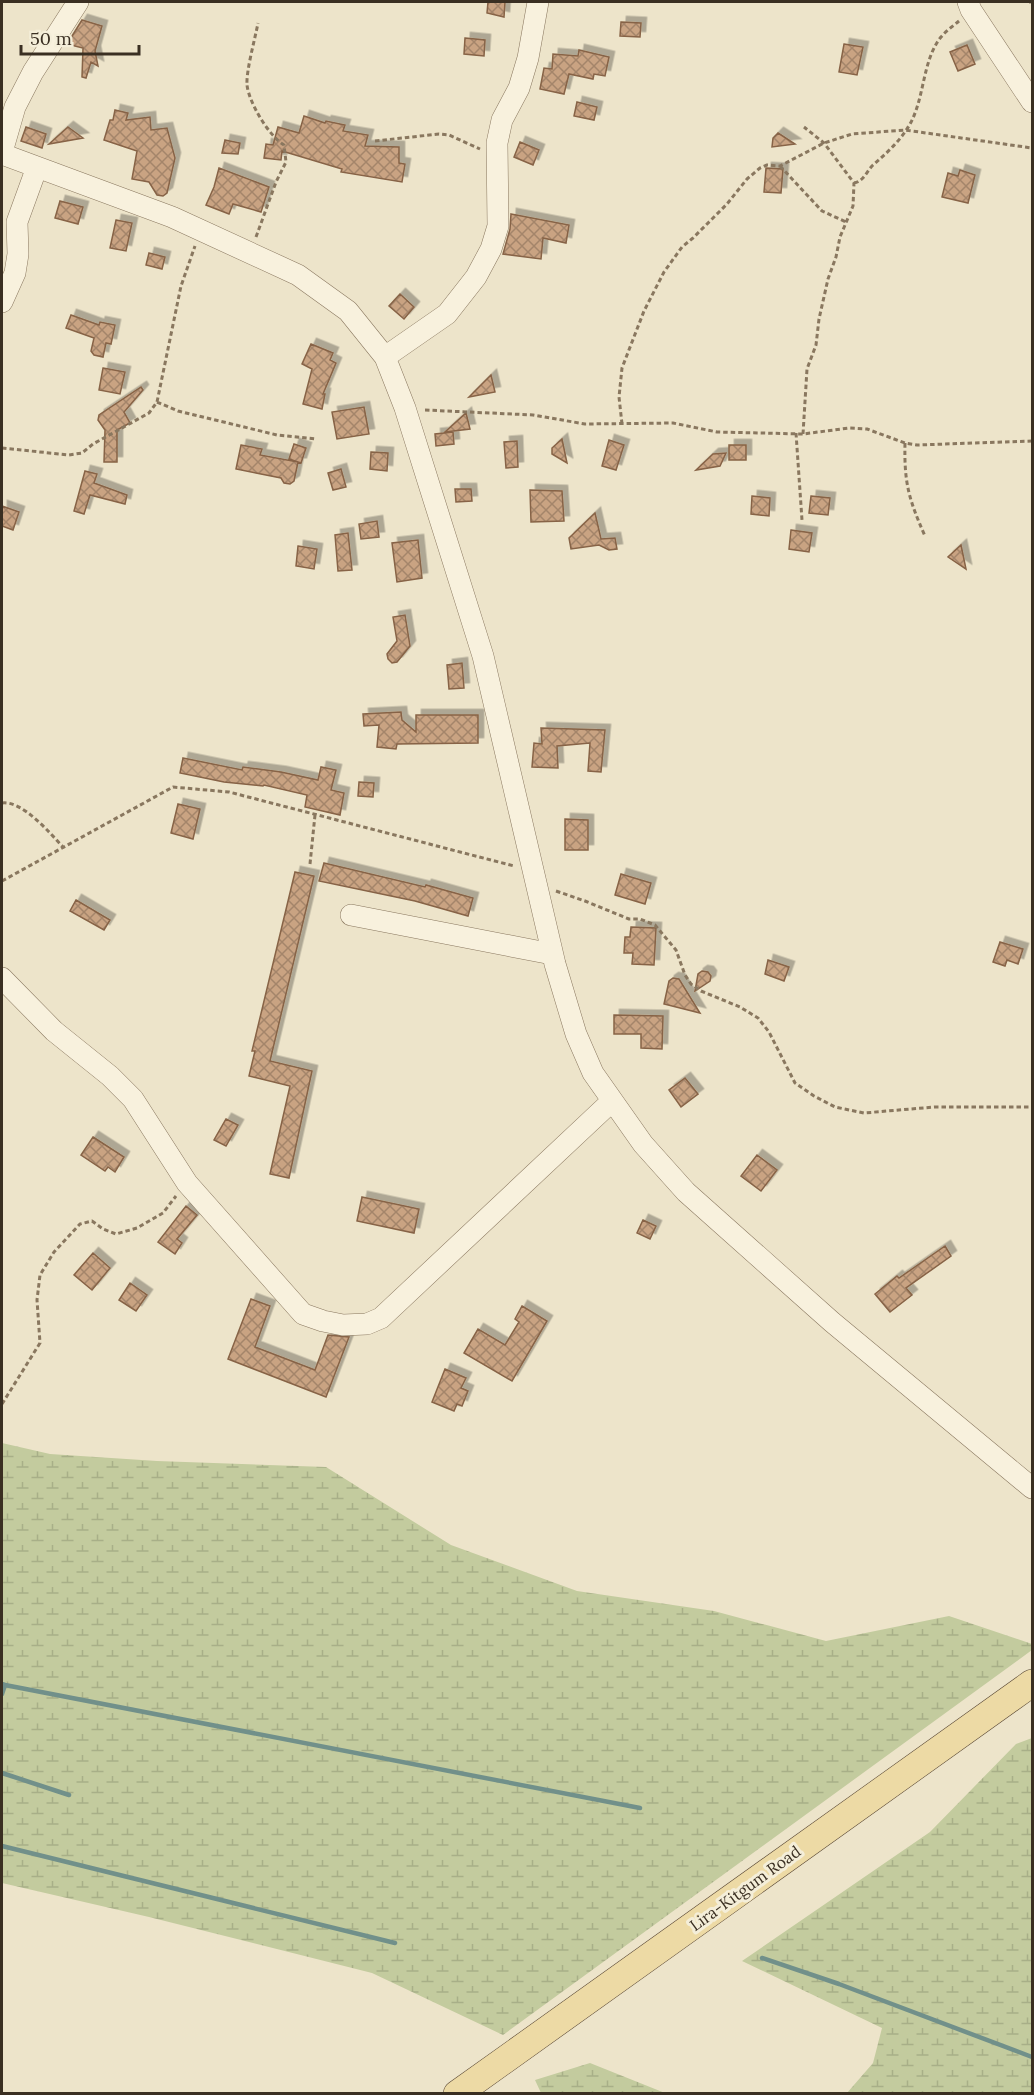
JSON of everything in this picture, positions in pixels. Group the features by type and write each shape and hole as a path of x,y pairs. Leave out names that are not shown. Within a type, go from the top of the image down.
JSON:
{"main road":[{"name":"Lira-Kitgum Road","path":"457,2094 1032,1683"}],"street":[{"path":"78,2 24,89 15,107 2,153 172,217 298,275 348,311 385,357 405,408 483,656 552,954 576,1035 593,1073 642,1144 686,1191 832,1322 1032,1488"},
{"path":"385,357 447,314 476,277 491,249 498,226 497,143 502,120 519,88 528,58 538,2"},
{"path":"970,6 1032,102"},
{"path":"2,302 15,273 18,254 17,222 37,167"},
{"path":"351,915 552,954"},
{"path":"2,978 54,1031 110,1076 133,1099 187,1183 303,1314 322,1321 343,1325 367,1324 381,1318 612,1101"}],"path":[{"path":"854,183 860,182 871,167 889,152 909,125 932,53 941,36 970,6"},
{"path":"250,254 276,182 286,162 284,145 274,139 247,84 258,23"},
{"path":"803,434 807,369 816,345 828,279 840,237 853,206 854,183 824,143 804,127"},
{"path":"622,424 619,397 622,368 644,311 663,272 681,247 727,204 747,179 760,168 768,165 780,166 824,143 852,134 905,130 1032,148"},
{"path":"375,141 427,134 449,135 497,157"},
{"path":"780,166 822,211 846,222"},
{"path":"2,448 69,455 82,453 93,444 149,413 157,402 181,286 200,230"},
{"path":"157,402 178,411 277,435 317,439"},
{"path":"405,408 533,415 585,424 673,423 717,432 803,434 849,428 867,429 917,445 1032,441"},
{"path":"796,433 802,520"},
{"path":"905,443 904,473 912,506 925,536"},
{"path":"2,881 173,787 229,792 315,814 535,880 555,891 629,919 640,919 655,925 676,950 685,975 691,984 758,1018 769,1032 795,1083 813,1096 836,1107 864,1113 934,1107 1032,1107"},
{"path":"2,803 9,802 36,819 63,847"},
{"path":"310,864 315,814"},
{"path":"2,1404 40,1343 37,1300 40,1275 54,1252 80,1224 92,1221 116,1234 136,1228 163,1213 187,1183"}],"green space":[{"path":"2,1443 50,1454 157,1461 326,1467 451,1545 577,1591 714,1611 826,1641 949,1616 1032,1644 1032,1650 503,2035 372,1973 2,1883"},
{"path":"1032,1738 1032,2093 847,2093 873,2063 882,2028 742,1961 930,1832 1016,1744"},
{"path":"590,2063 665,2093 541,2093 535,2080"}],"building":[{"path":"488,2 505,2 504,17 487,13"},
{"path":"82,20 102,26 95,51 98,66 91,62 86,78 82,77 83,48 67,44"},
{"path":"621,22 641,23 640,37 620,36"},
{"path":"465,38 485,40 484,56 464,54"},
{"path":"844,44 863,47 857,75 839,72"},
{"path":"967,45 975,64 958,71 950,52"},
{"path":"579,50 609,57 605,76 594,74 593,79 569,74 564,94 540,89 544,68 552,69 553,54 578,56"},
{"path":"577,102 597,107 594,120 574,116"},
{"path":"115,110 128,113 126,120 150,117 151,130 167,128 175,158 167,193 163,196 157,195 149,182 132,179 137,151 104,140"},
{"path":"304,116 325,123 326,121 345,125 343,131 368,135 365,146 399,147 399,163 405,164 402,182 341,172 342,169 282,151 281,160 264,158 266,144 273,145 278,127 299,133"},
{"path":"26,127 46,134 42,148 21,141"},
{"path":"68,127 83,138 49,144"},
{"path":"778,133 795,144 772,147 773,138"},
{"path":"225,140 240,143 238,154 222,153"},
{"path":"520,142 539,150 533,165 514,157"},
{"path":"219,168 269,187 261,212 233,204 229,214 206,205"},
{"path":"766,168 783,169 781,193 764,192"},
{"path":"960,170 975,175 968,203 942,197 948,173 958,176"},
{"path":"60,201 83,207 78,224 55,218"},
{"path":"511,214 569,225 566,243 543,238 541,259 503,254 510,229"},
{"path":"116,220 132,223 126,251 110,248"},
{"path":"149,253 165,257 162,269 146,265"},
{"path":"400,294 414,307 404,319 389,306"},
{"path":"71,315 99,325 100,322 115,325 111,344 106,343 103,357 94,355 91,351 94,338 66,328"},
{"path":"311,344 333,353 330,360 336,363 323,394 325,394 322,409 303,404 312,369 302,364"},
{"path":"103,368 125,372 120,394 99,390"},
{"path":"491,375 495,392 469,397"},
{"path":"141,387 143,390 124,412 130,423 117,430 117,462 104,462 105,430 98,420 99,415"},
{"path":"364,407 369,434 337,439 332,412"},
{"path":"466,413 470,429 445,432"},
{"path":"453,432 454,444 436,446 435,434"},
{"path":"562,439 567,463 552,454 552,448"},
{"path":"609,440 624,445 616,470 602,466"},
{"path":"517,441 518,467 506,468 504,442"},
{"path":"294,444 306,448 301,463 289,459"},
{"path":"241,445 262,449 260,455 298,462 294,481 290,484 284,483 281,478 236,469"},
{"path":"729,445 746,445 746,460 729,460"},
{"path":"371,452 388,453 387,471 370,469"},
{"path":"726,453 720,466 696,470 713,454"},
{"path":"341,469 346,487 333,490 328,473"},
{"path":"85,471 97,474 94,483 127,495 125,504 90,495 84,514 74,511"},
{"path":"455,489 471,489 472,501 456,502"},
{"path":"530,490 562,491 564,521 531,522"},
{"path":"752,496 770,498 769,516 751,514"},
{"path":"811,496 830,498 828,515 809,513"},
{"path":"2,506 19,512 13,530 2,526"},
{"path":"595,513 601,539 615,538 617,549 609,550 599,545 571,549 569,538"},
{"path":"377,521 379,537 361,539 359,524"},
{"path":"791,530 812,533 809,552 789,549"},
{"path":"348,533 352,570 338,571 335,535"},
{"path":"418,540 422,578 397,582 392,543"},
{"path":"961,545 966,569 948,557"},
{"path":"298,546 317,549 314,569 296,566"},
{"path":"405,615 410,646 397,662 392,663 387,654 397,641 393,617"},
{"path":"462,663 464,688 449,689 447,665"},
{"path":"401,712 402,720 416,732 416,715 478,715 478,743 397,744 396,749 377,747 379,725 364,726 363,714"},
{"path":"541,728 605,730 601,772 588,771 590,743 557,746 558,768 532,767 534,743 542,744"},
{"path":"183,758 242,770 243,767 281,772 318,780 321,767 336,770 331,790 344,793 340,815 305,807 307,795 264,785 224,782 180,773"},
{"path":"359,782 374,783 373,797 358,796"},
{"path":"178,804 200,809 193,839 171,833"},
{"path":"565,819 588,820 588,850 565,850"},
{"path":"324,863 425,887 426,885 473,898 468,916 415,901 319,881"},
{"path":"295,872 314,876 270,1061 312,1071 289,1178 270,1174 290,1086 249,1076 255,1051 252,1051"},
{"path":"621,874 651,883 645,904 615,895"},
{"path":"76,900 110,920 104,930 70,911"},
{"path":"631,927 656,928 654,965 632,964 633,953 624,953 625,937 630,937"},
{"path":"1000,942 1023,949 1018,964 1007,960 1005,966 993,962"},
{"path":"768,960 789,967 784,981 765,974"},
{"path":"702,971 708,972 711,976 710,981 695,991 698,974"},
{"path":"673,978 679,979 700,1013 664,1004 669,981"},
{"path":"614,1015 663,1016 662,1049 641,1048 641,1034 614,1034"},
{"path":"685,1078 698,1094 681,1107 669,1090"},
{"path":"226,1119 238,1125 226,1146 214,1140"},
{"path":"93,1137 124,1157 115,1172 108,1167 105,1171 81,1155"},
{"path":"757,1155 777,1170 761,1191 741,1176"},
{"path":"362,1197 419,1209 414,1233 357,1221"},
{"path":"186,1206 197,1215 177,1239 182,1243 175,1254 158,1242"},
{"path":"643,1220 656,1226 650,1239 637,1233"},
{"path":"945,1246 951,1256 906,1288 912,1295 890,1312 875,1294 897,1276 899,1278"},
{"path":"93,1253 110,1268 92,1290 74,1275"},
{"path":"130,1283 147,1295 136,1311 119,1300"},
{"path":"251,1299 270,1306 255,1347 315,1370 328,1335 349,1337 326,1397 228,1359"},
{"path":"522,1306 547,1321 512,1381 464,1353 478,1329 505,1345 519,1322 515,1319"},
{"path":"445,1369 466,1378 461,1388 468,1391 462,1406 457,1404 454,1411 432,1402"}],"waterway":[{"path":"2,1684 5,1685 2,1694"},
{"path":"5,1685 640,1808"},
{"path":"2,1773 69,1795"},
{"path":"2,1846 395,1943"},
{"path":"762,1958 839,1984 1032,2057"}]}
